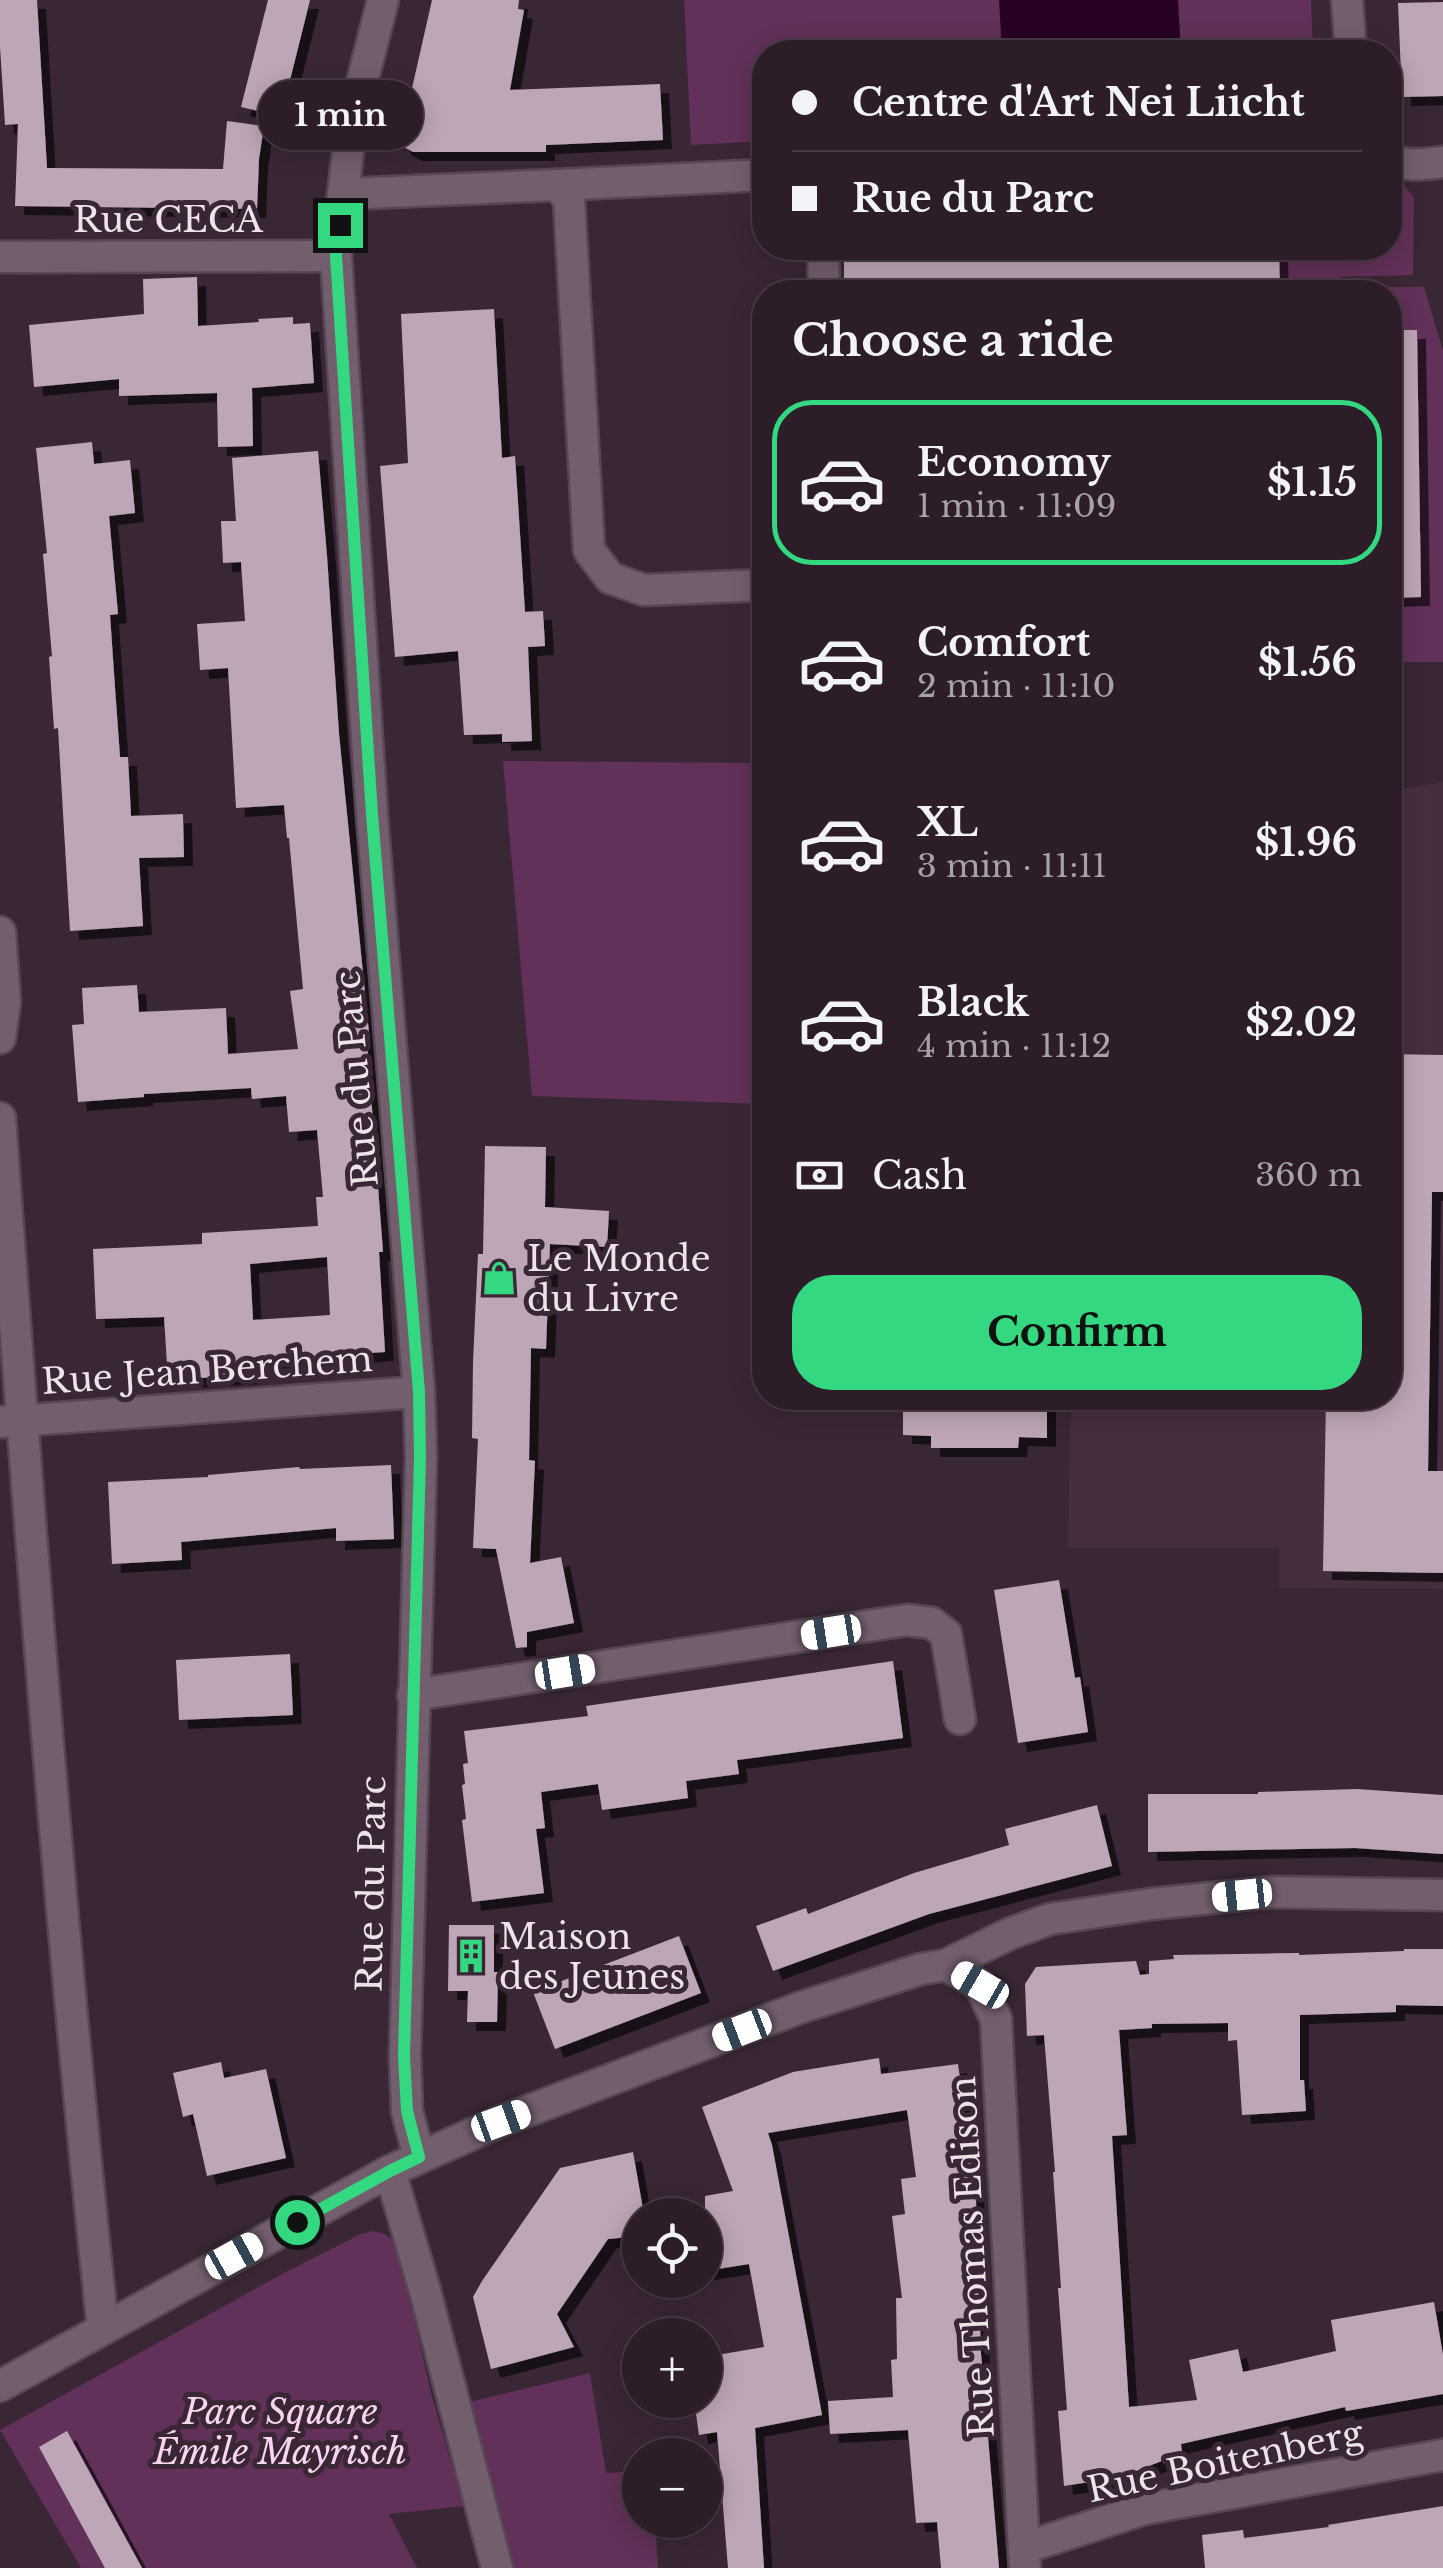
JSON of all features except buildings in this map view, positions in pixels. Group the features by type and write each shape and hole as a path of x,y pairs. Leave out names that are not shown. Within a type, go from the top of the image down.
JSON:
{"street":[{"name":"Rue du Parc","path":"383,0 351,126 336,256 372,815 419,1392 404,2056 407,2111 419,2157"},
{"path":"1346,0 1350,40"},
{"path":"1402,163 1436,163"},
{"path":"343,194 752,177"},
{"path":"557,185 569,199 589,550 610,578 644,590 752,586"},
{"name":"Rue CECA","path":"0,257 336,256"},
{"path":"0,932 5,1002 0,1038"},
{"path":"0,1118 11,1421 104,2328"},
{"name":"Rue Jean Berchem","path":"11,1421 419,1392"},
{"path":"414,1695 907,1620 932,1624 946,1634 960,1719"},
{"path":"0,2386 419,2157 501,2121 802,2007 921,1969 946,1965 1050,1919 1272,1892 1443,1895"},
{"name":"Rue Thomas Edison","path":"946,1965 980,1985 996,2019 1024,2558"},
{"path":"390,2171 497,2568"},
{"name":"Rue Boitenberg","path":"1024,2558 1144,2509 1443,2455"}],"shaded area":[{"path":"999,0 1178,0 1180,40 1001,40"},
{"path":"1443,782 1443,1589 1279,1588 1279,1548 1068,1548 1071,1410 1402,1410 1402,789"}],"green space":[{"path":"684,0 1311,0 1313,40 752,40 752,142 691,145"},
{"path":"1402,185 1414,197 1413,275 1340,280 873,280 872,260 1402,260"},
{"path":"1402,287 1424,287 1443,351 1443,662 1402,662"},
{"path":"503,761 752,763 752,1104 532,1096"},
{"name":"Parc Square Émile Mayrisch","path":"373,2231 389,2237 399,2251 431,2393 464,2506 389,2514 417,2568 81,2568 0,2430 284,2273"},
{"name":"Parc Square Émile Mayrisch","path":"590,2373 606,2473 622,2472 622,2538 656,2538 658,2568 510,2568 469,2402"}],"place":[{"name":"Le Monde du Livre","path":"499,1278"},
{"name":"Maison des Jeunes","path":"471,1956"}],"route":[{"path":"297,2222 419,2157 407,2111 404,2056 419,1392 372,815 336,256 340,225"}]}
